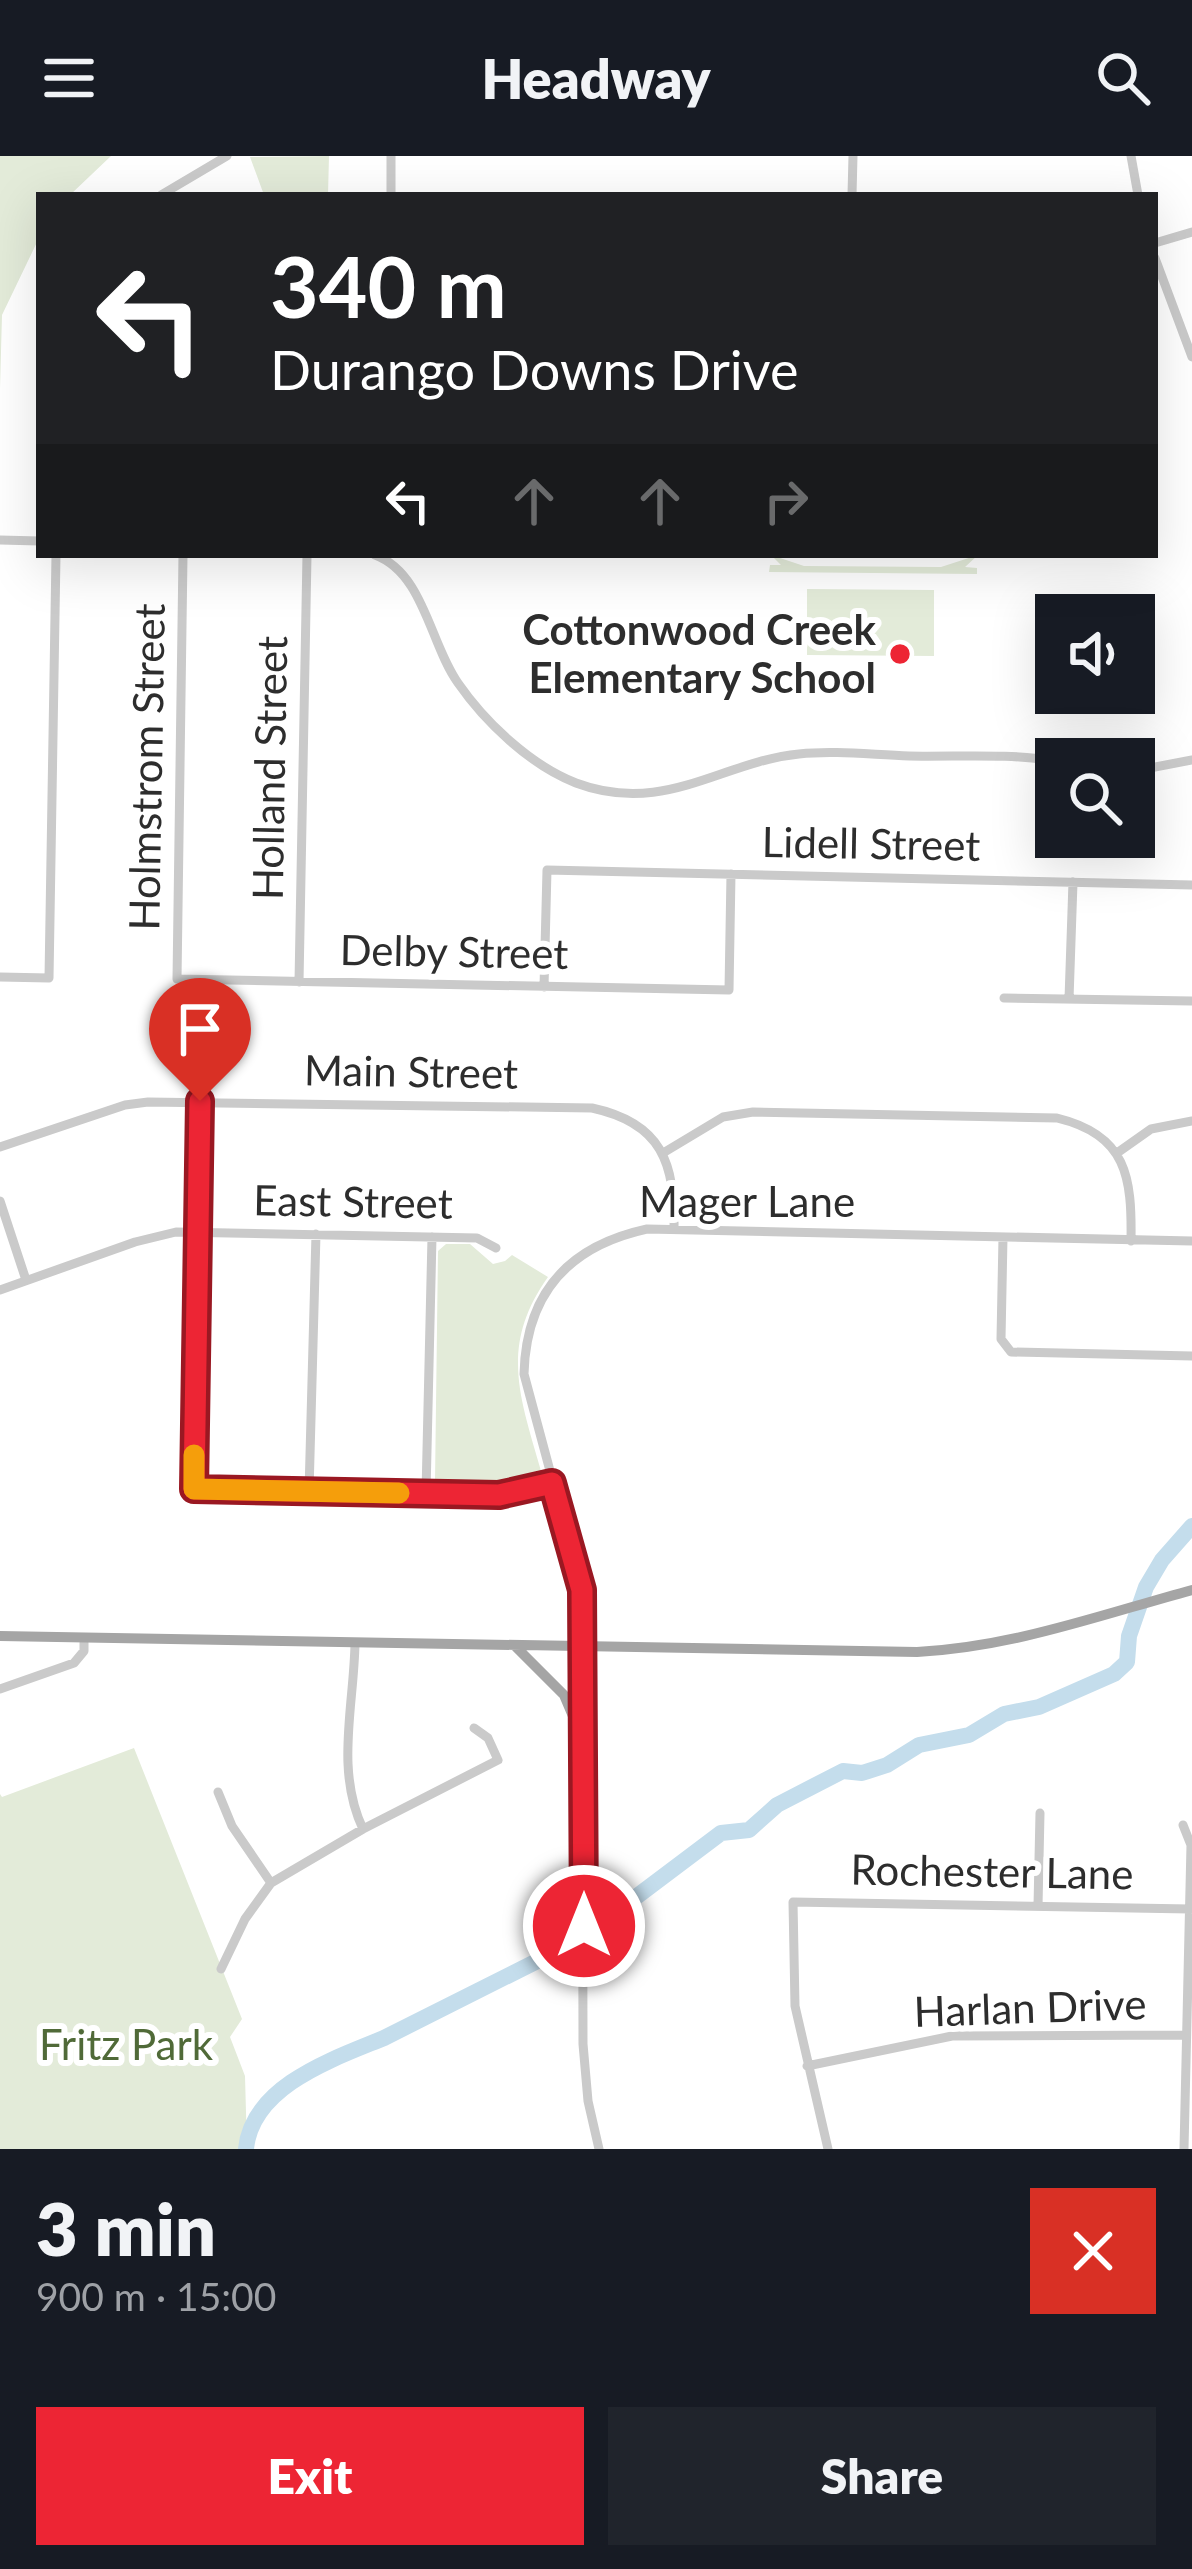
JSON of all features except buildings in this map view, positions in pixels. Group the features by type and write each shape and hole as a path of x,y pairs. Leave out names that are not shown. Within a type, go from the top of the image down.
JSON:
{"main road":[{"path":"0,1636 954,1650 1039,1635 1188,1591"},
{"path":"516,1646 564,1695 584,1742"}],"street":[{"path":"166,192 227,156"},
{"path":"391,192 392,156"},
{"path":"852,192 853,156"},
{"path":"1131,156 1137,192"},
{"path":"1158,242 1192,232"},
{"path":"1158,266 1192,358"},
{"path":"0,540 36,541"},
{"path":"0,977 49,978 56,558"},
{"name":"Holmstrom Street","path":"177,979 183,558"},
{"name":"Holland Street","path":"299,982 307,558"},
{"path":"382,558 414,591 456,680 483,713 515,744 576,783 623,793 658,792 698,785 798,754 1035,760"},
{"path":"1155,767 1192,760"},
{"name":"Lidell Street","path":"544,987 548,870 1192,885"},
{"name":"Delby Street","path":"177,979 729,991 731,874"},
{"path":"1069,999 1073,882"},
{"path":"1004,998 1192,1001"},
{"path":"200,1101 194,1489 499,1495 552,1483"},
{"name":"Main Street","path":"0,1147 125,1106 200,1101 592,1108 625,1117 649,1134 663,1153"},
{"path":"674,1229 672,1176 663,1153 723,1117 782,1112 1057,1118 1086,1127 1117,1153 1132,1195 1131,1241"},
{"path":"1117,1153 1151,1129 1192,1121"},
{"path":"0,1201 26,1280"},
{"name":"Mager Lane","path":"599,2149 588,2101 583,2044 582,1590 524,1373 524,1351 540,1298 562,1271 603,1242 647,1229 1192,1241"},
{"name":"East Street","path":"0,1290 160,1234 477,1238 496,1248"},
{"path":"309,1492 316,1234"},
{"path":"426,1493 431,1237"},
{"path":"1003,1238 1001,1339 1011,1352 1192,1356"},
{"path":"0,1689 74,1664 84,1651 84,1639"},
{"path":"355,1643 347,1776 350,1802 363,1829"},
{"path":"221,1969 245,1919 271,1883 363,1829 498,1760 488,1738 474,1728"},
{"path":"218,1792 232,1826 271,1883"},
{"path":"1038,1906 1040,1813"},
{"path":"1183,1825 1191,1845 1184,2149"},
{"name":"Rochester Lane","path":"807,2066 795,2006 793,1902 1190,1909"},
{"name":"Harlan Drive","path":"807,2066 952,2036 1186,2035"},
{"path":"807,2066 828,2149"}],"green space":[{"path":"0,156 111,156 73,192 36,192 36,244 2,315 0,389"},
{"path":"329,156 328,192 263,192 250,157"},
{"path":"774,558 804,566 941,567 975,558 965,567 977,568 977,574 769,572 770,565 781,565"},
{"path":"807,589 934,590 934,656 807,655"},
{"path":"446,1244 470,1244 493,1264 512,1255 548,1277 523,1326 519,1349 521,1395 541,1471 536,1480 470,1490 435,1482 438,1251"},
{"name":"Fritz Park","path":"134,1748 242,2019 230,2037 245,2076 247,2149 0,2149 0,1794"}],"waterway":[{"path":"246,2149 263,2108 298,2078 575,1942 599,1935 632,1900 721,1833 749,1830 777,1805 843,1771 862,1773 887,1765 919,1745 969,1735 1004,1714 1039,1707 1114,1674 1127,1662 1129,1636 1146,1587 1192,1526"}],"slow traffic":[{"path":"194,1455 194,1489 399,1493"}],"place":[{"name":"Cottonwood Creek Elementary School","path":"900,654"}],"route":[{"path":"200,1101 194,1489 499,1495 552,1483 582,1590 584,1926"}]}
